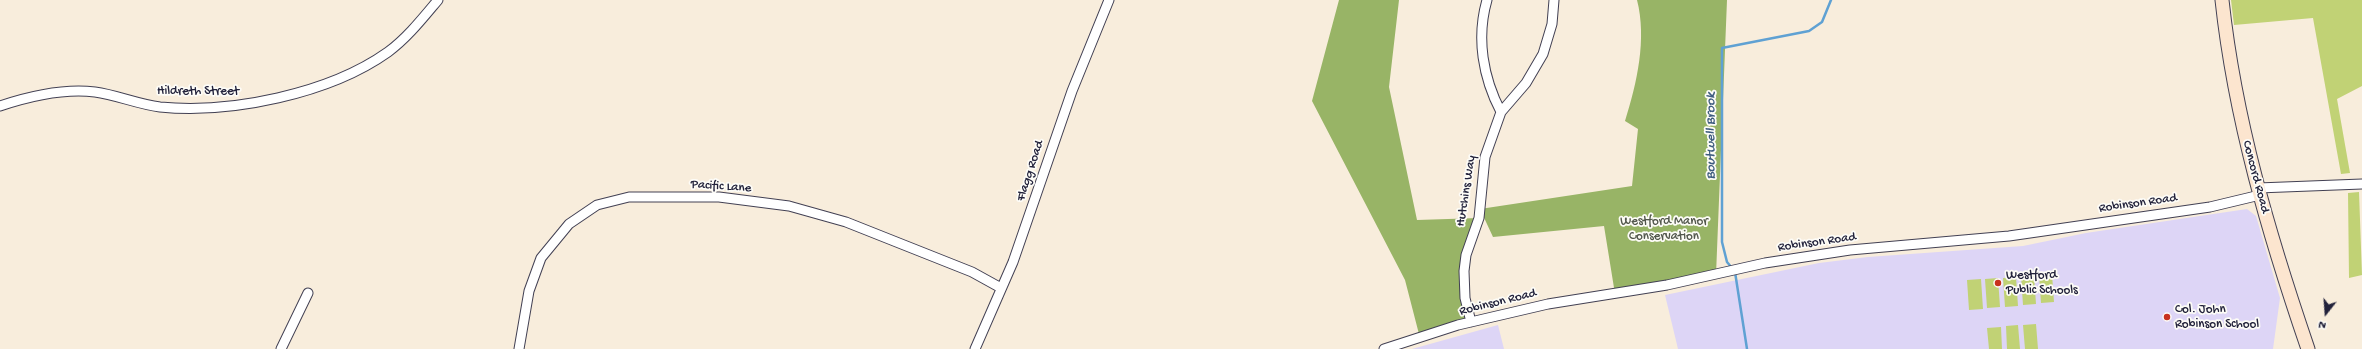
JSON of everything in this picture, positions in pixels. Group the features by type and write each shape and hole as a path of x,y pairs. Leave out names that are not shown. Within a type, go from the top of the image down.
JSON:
{"main road":[{"name":"Concord Road","path":"2222,0 2233,84 2259,192 2308,349"}],"street":[{"name":"Hildreth Street","path":"0,106 42,95 74,91 94,92 161,107 214,108 244,106 338,78 375,59 404,39 438,0"},
{"name":"Flagg Road","path":"975,349 1027,225 1072,91 1109,0"},
{"path":"1487,0 1482,28 1483,55 1490,89 1501,112"},
{"name":"Hutchins Way","path":"1471,322 1464,292 1465,263 1479,218 1485,157 1501,112 1518,93 1538,64 1550,33 1554,0"},
{"name":"Robinson Road","path":"1384,349 1471,322 1548,304 1633,291 1807,256 1882,247 2009,236 2210,207 2259,192 2362,184"},
{"name":"Pacific Lane","path":"519,349 529,291 540,258 569,224 597,206 629,197 719,197 789,206 846,222 972,272 1001,288"},
{"path":"282,349 308,294"}],"shaded area":[{"name":"Westford Public Schools","path":"2247,209 2256,216 2280,298 2273,349 1678,349 1665,295 1819,263 1868,257 2023,246 2086,233"},
{"path":"1498,325 1504,349 1412,349"}],"green space":[{"path":"1339,0 1399,0 1389,87 1417,220 1479,218 1464,277 1471,322 1420,338 1405,280 1312,101"},
{"name":"Westford Manor Conservation","path":"1637,0 1727,0 1716,275 1615,294 1604,226 1493,237 1480,209 1632,186 1638,129 1625,121 1637,76 1641,45 1640,15"},
{"path":"2231,0 2362,0 2362,86 2337,99 2350,173 2341,174 2313,18 2234,25"},
{"path":"2359,192 2362,275 2349,278 2348,193"},
{"path":"2052,274 2054,302 2041,303 2039,275"},
{"path":"2034,275 2036,304 2023,305 2021,276"},
{"path":"2016,277 2018,306 2005,307 2003,278"},
{"path":"1998,278 2000,307 1987,308 1985,279"},
{"path":"1981,279 1983,309 1969,310 1967,280"},
{"path":"2036,324 2038,349 2025,349 2023,325"},
{"path":"2018,325 2020,349 2007,349 2006,326"},
{"path":"2001,327 2002,349 1989,349 1987,328"}],"waterway":[{"name":"Boutwell Brook","path":"1732,268 1727,262 1722,242 1722,48 1809,31 1822,22 1831,0"},
{"name":"Boutwell Brook","path":"1735,272 1747,349"}],"place":[{"name":"Westford Public Schools","path":"1998,283"},
{"name":"Col. John Robinson School","path":"2167,317"}]}
